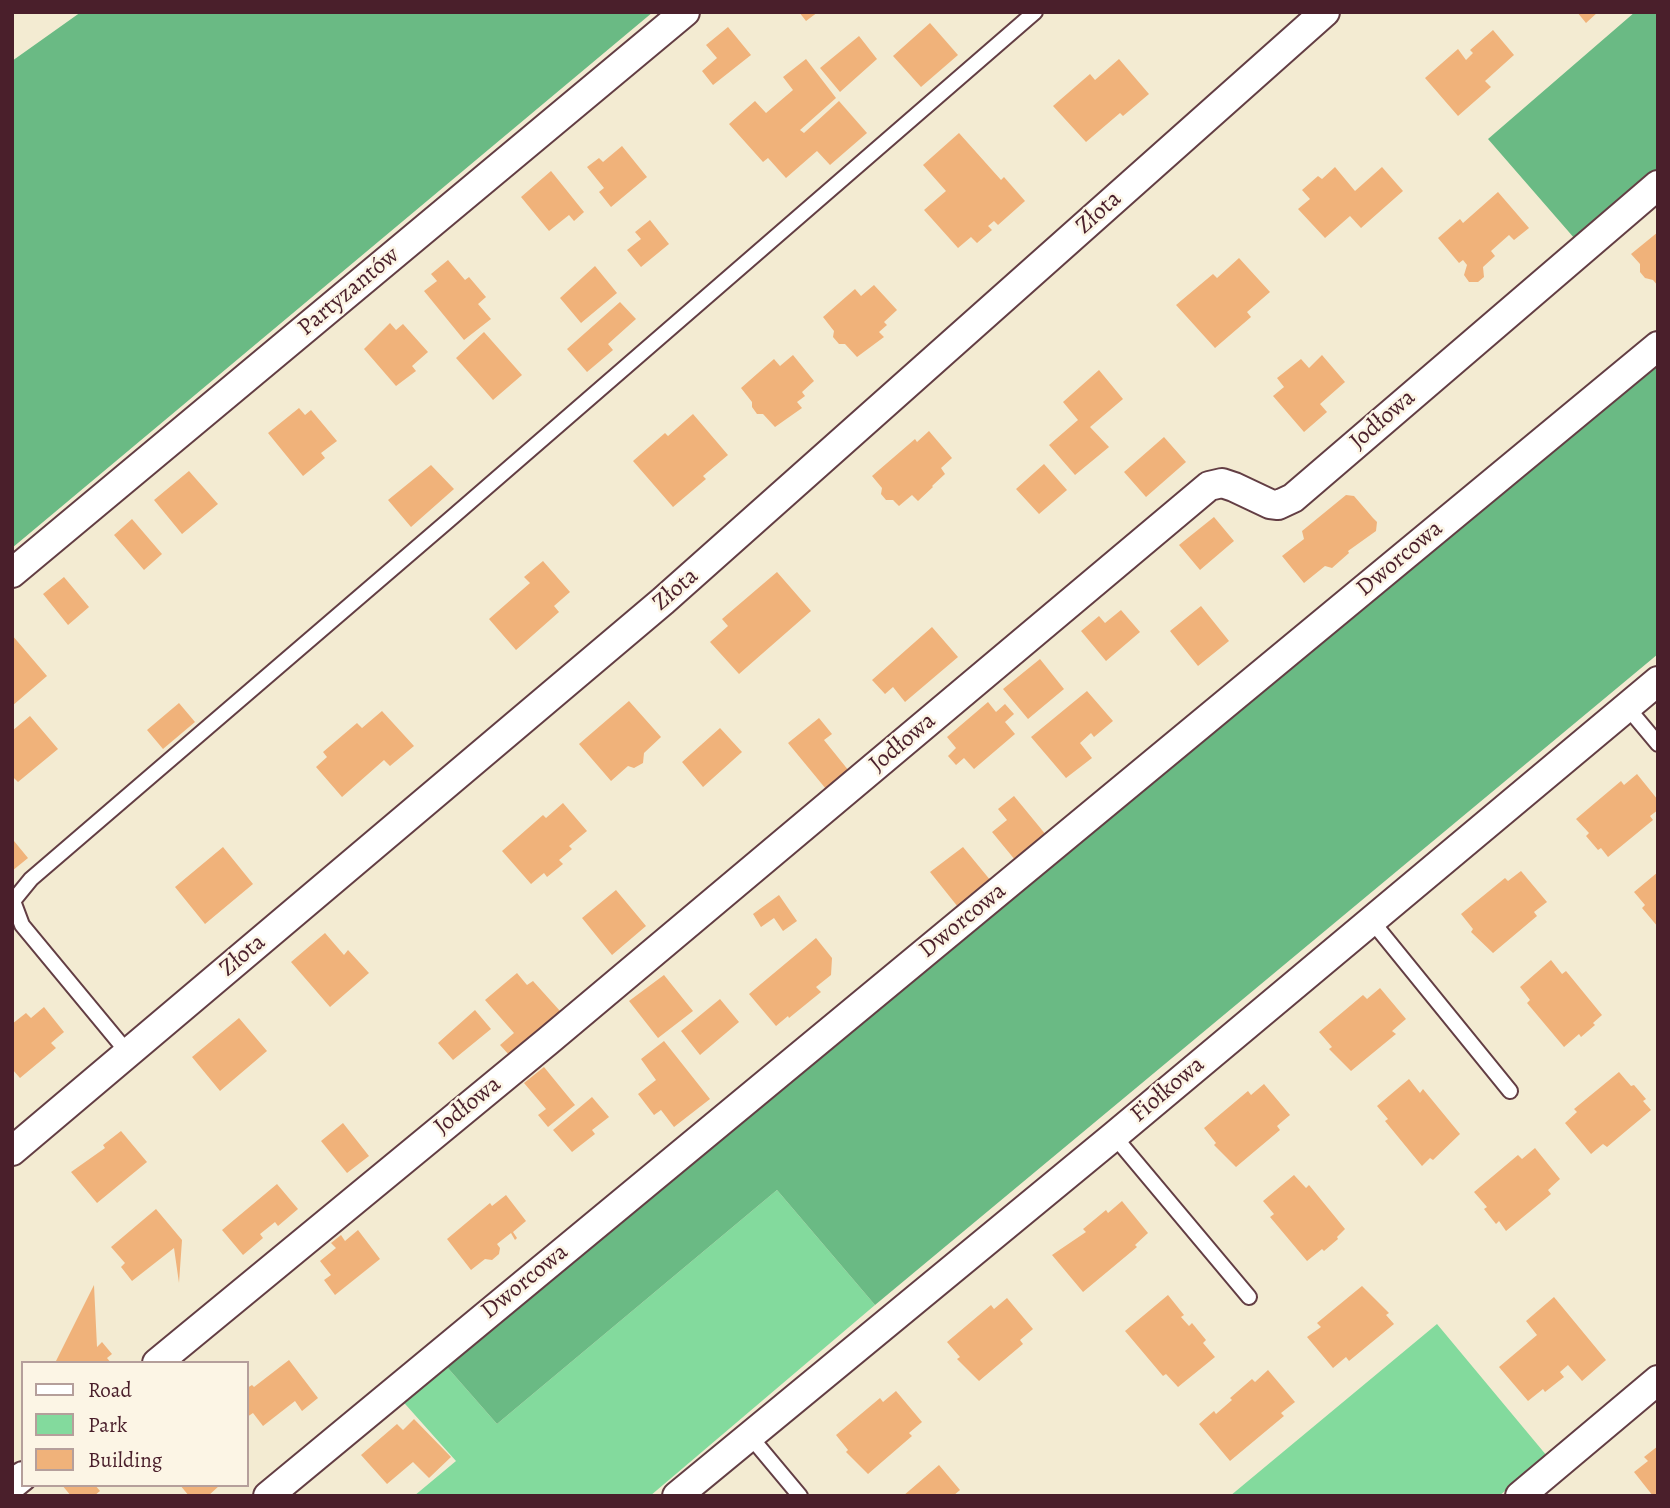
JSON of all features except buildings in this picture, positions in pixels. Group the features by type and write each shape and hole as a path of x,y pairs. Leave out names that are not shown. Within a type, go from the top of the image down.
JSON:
{"street":[{"name":"Partyzantów","path":"12,573 685,12"},
{"name":"Złota","path":"12,1151 663,601 1325,12"},
{"name":"Jodłowa","path":"159,1361 537,1049 1209,486 1222,483 1270,504 1278,505 1293,498 1658,185"},
{"name":"Dworcowa","path":"268,1496 1658,346"},
{"name":"Fiołkowa","path":"677,1496 748,1434 1114,1136 1658,681"},
{"path":"1520,1496 1658,1380"}],"lane":[{"path":"128,1053 22,925 13,901 31,878 439,529 1035,12"},
{"path":"1627,707 1658,744"},
{"path":"1371,920 1510,1091"},
{"path":"1114,1136 1249,1297"},
{"path":"748,1434 800,1496"}],"green space":[{"path":"81,12 653,12 12,548 12,61"},
{"path":"1635,12 1658,12 1658,168 1575,239 1488,139"},
{"path":"1658,363 1658,654 875,1305 777,1190 497,1424 440,1359"},
{"path":"777,1190 875,1305 650,1496 414,1496 456,1461 398,1396 440,1359 497,1424"},
{"path":"1437,1324 1547,1456 1499,1496 1230,1496"}]}
